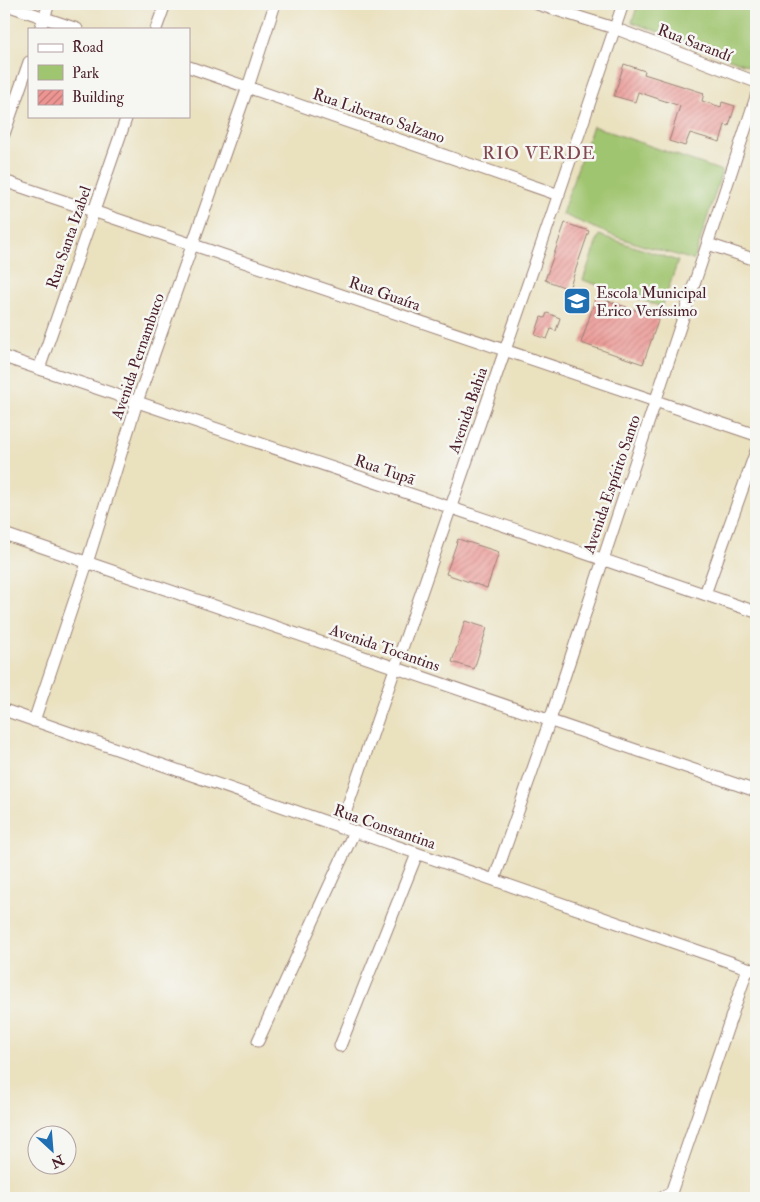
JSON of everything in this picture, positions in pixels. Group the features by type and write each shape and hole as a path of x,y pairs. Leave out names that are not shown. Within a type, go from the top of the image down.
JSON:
{"street":[{"path":"4,4 42,23 71,28"},
{"path":"42,23 49,4"},
{"path":"156,28 165,4"},
{"name":"Avenida Pernambuco","path":"34,721 87,564 137,402 248,87 275,4"},
{"name":"Rua Sarandí","path":"537,4 614,28 756,82"},
{"name":"Avenida Bahia","path":"340,828 559,195 623,4"},
{"path":"4,134 28,65"},
{"name":"Rua Liberato Salzano","path":"190,67 559,195"},
{"name":"Avenida Espírito Santo","path":"494,880 550,720 756,97"},
{"name":"Rua Santa Izabel","path":"39,369 126,118"},
{"name":"Rua Guaíra","path":"4,181 756,435"},
{"path":"708,244 756,260"},
{"name":"Rua Tupã","path":"4,357 602,558 756,612"},
{"path":"705,594 756,451"},
{"name":"Avenida Tocantins","path":"4,534 87,564 756,791"},
{"name":"Rua Constantina","path":"4,710 340,828 752,969"},
{"path":"258,1041 354,832"},
{"path":"340,1046 417,854"},
{"path":"660,1198 671,1193 752,969"}],"green space":[{"path":"638,4 756,4 756,69 632,22"},
{"path":"593,126 722,171 694,260 611,235 562,214"},
{"path":"599,235 678,261 662,307 583,280"}],"building":[{"path":"624,64 645,71 644,74 704,93 702,101 721,107 722,102 735,106 729,126 725,125 720,142 690,133 685,146 669,141 680,106 638,92 635,102 614,96"},
{"path":"565,223 589,231 569,289 545,280"},
{"path":"596,297 659,318 643,364 581,343"},
{"path":"547,313 560,318 556,331 551,329 547,339 535,335 541,317 545,318"},
{"path":"458,539 499,552 487,588 446,574"},
{"path":"465,621 487,628 474,669 452,662"}],"place":[{"name":"Escola Municipal Erico Veríssimo","path":"577,301"}],"district":[{"name":"RIO VERDE","path":"539,153"}]}
